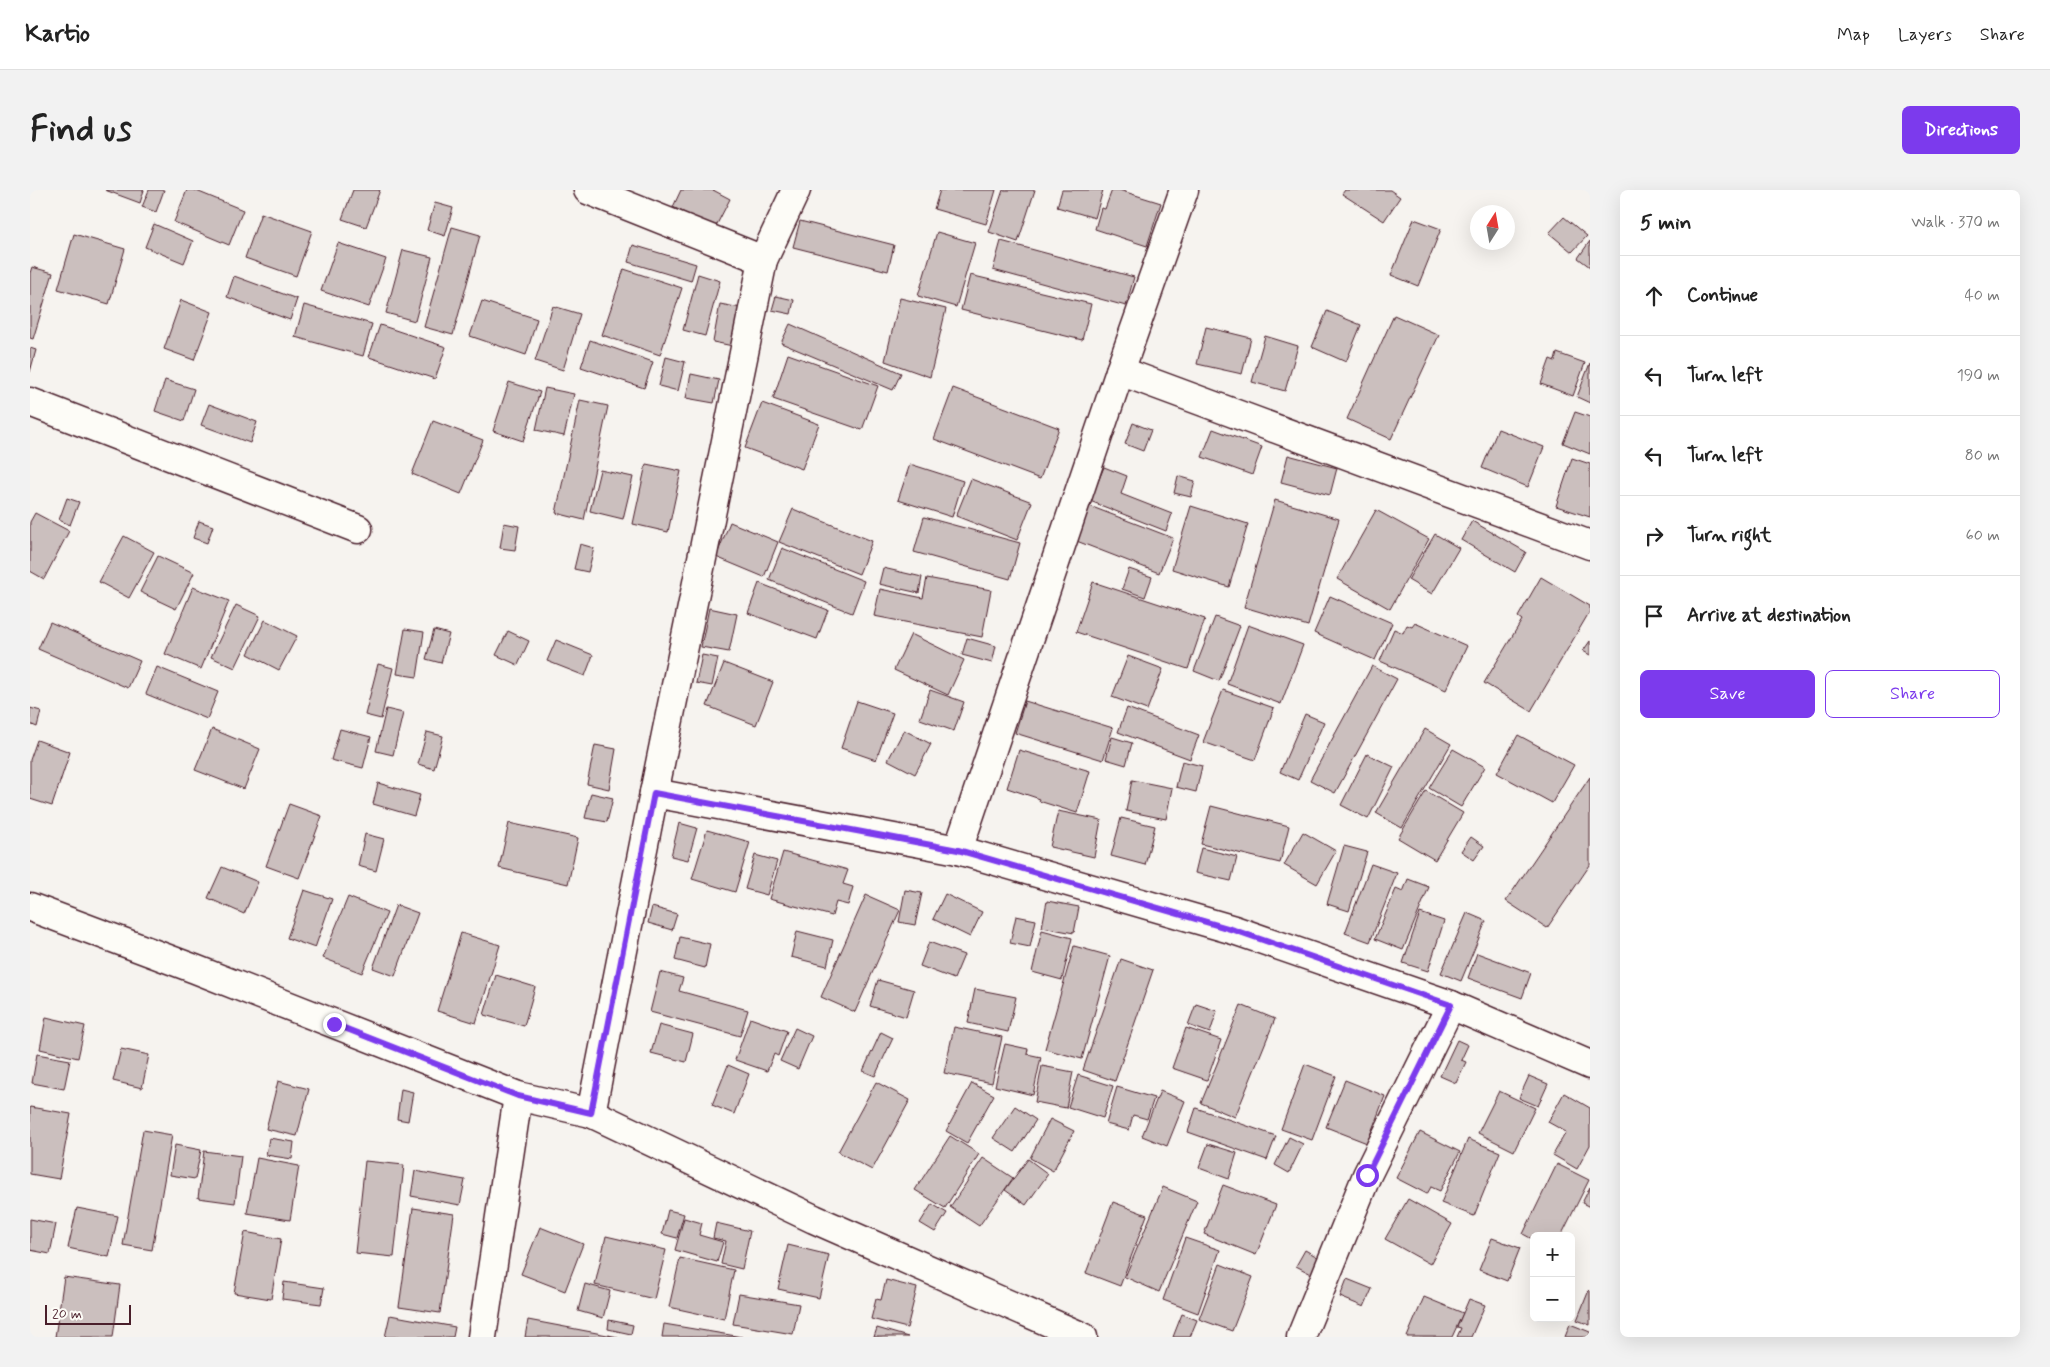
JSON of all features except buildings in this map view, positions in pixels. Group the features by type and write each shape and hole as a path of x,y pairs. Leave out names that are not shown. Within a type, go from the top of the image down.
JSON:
{"street":[{"path":"588,190 762,260"},
{"path":"591,1113 762,260 796,190"},
{"path":"958,850 1120,371 1184,190"},
{"path":"1120,371 1590,545"},
{"path":"30,402 358,529"},
{"path":"654,793 958,850 1234,930 1451,1005 1590,1065"},
{"path":"30,908 195,969 518,1096 591,1113 814,1219 1084,1337"},
{"path":"1301,1337 1367,1175 1451,1005"},
{"path":"482,1337 518,1096"}],"route":[{"path":"334,1024 518,1096 591,1113 654,793 958,850 1234,930 1451,1005 1367,1175"}]}
